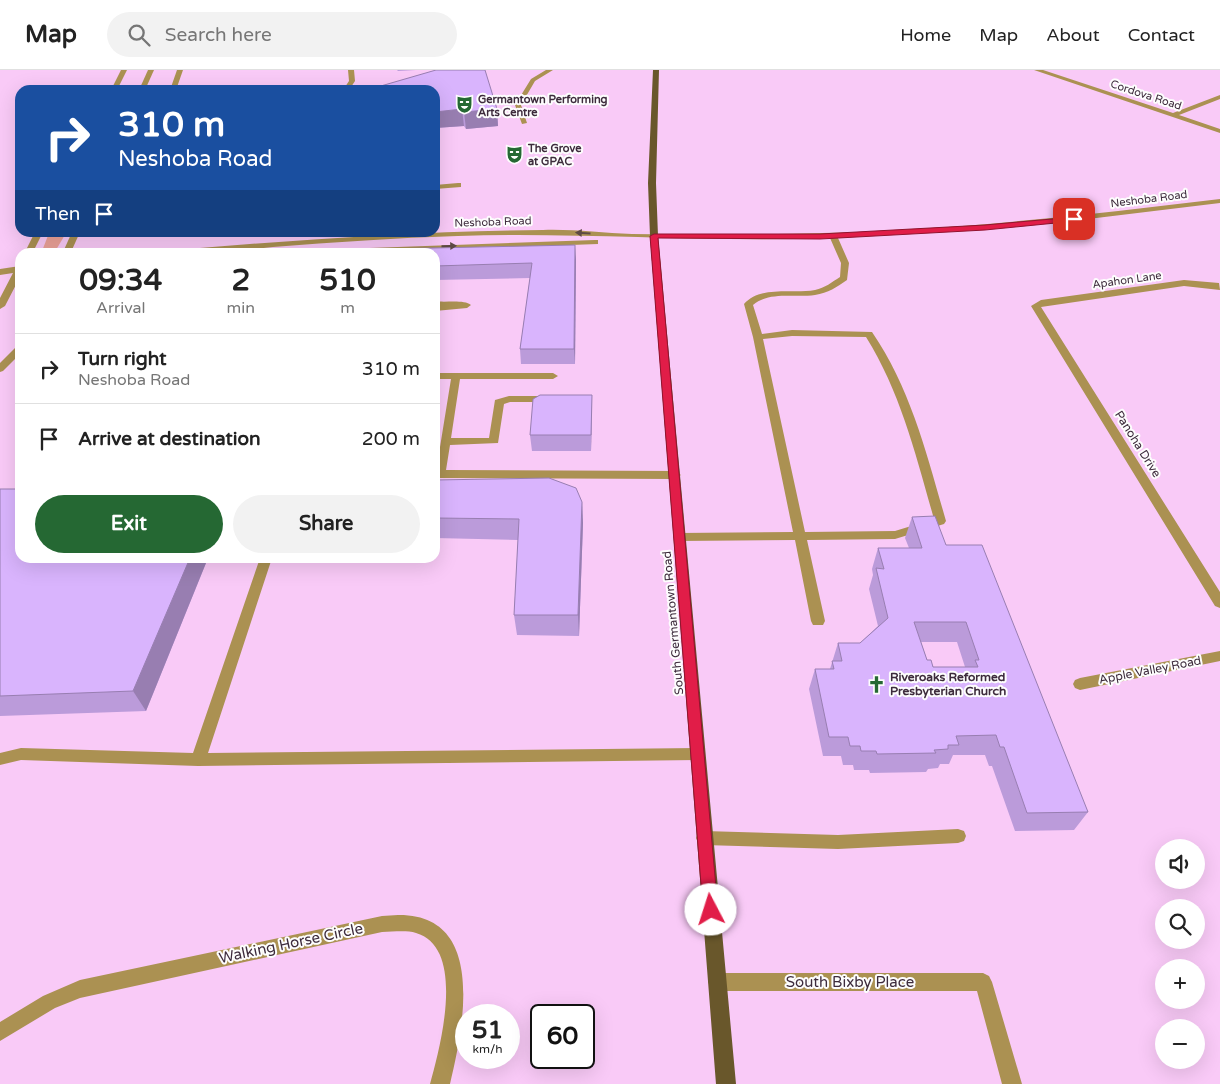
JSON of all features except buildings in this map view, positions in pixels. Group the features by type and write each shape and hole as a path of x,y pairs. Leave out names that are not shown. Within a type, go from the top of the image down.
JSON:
{"main road":[{"name":"South Germantown Road","path":"656,70 652,183 654,236 726,1084"}],"street":[{"path":"116,85 124,70"},
{"path":"144,85 151,70"},
{"path":"175,85 180,70"},
{"path":"349,85 352,80 352,70"},
{"path":"524,123 518,105 532,80 550,70"},
{"name":"Cordova Road","path":"1037,70 1220,131"},
{"path":"1174,115 1220,97"},
{"path":"440,188 458,186"},
{"name":"Neshoba Road","path":"440,234 546,232 632,236 833,236 999,227 1220,201"},
{"name":"Neshoba Road","path":"440,248 595,242 632,236"},
{"path":"818,621 758,337 748,304 752,299 764,296 824,290 844,278 845,263 833,236"},
{"name":"Neshoba Road","path":"228,248 362,237"},
{"path":"0,272 15,270"},
{"path":"0,306 15,279"},
{"name":"Apahon Lane","path":"1041,303 1184,284 1218,286"},
{"name":"Panoha Drive","path":"1041,303 1036,306 1220,603"},
{"path":"440,305 445,306"},
{"path":"440,307 467,305"},
{"path":"679,537 895,535 940,521 914,424 886,361 869,334 792,333 758,337"},
{"path":"0,369 15,353"},
{"path":"440,376 553,376"},
{"path":"440,462 456,376"},
{"path":"445,442 494,441 499,402 504,400 566,399"},
{"path":"440,474 675,475"},
{"path":"198,760 264,563"},
{"name":"Apple Valley Road","path":"1080,684 1220,656"},
{"path":"0,759 21,754 198,760 698,754"},
{"path":"704,838 838,842 958,836"},
{"name":"Walking Horse Circle","path":"0,1032 49,1002 80,989 382,924 404,923 424,926 442,940 451,961 456,987 454,1020 440,1084"},
{"name":"South Bixby Place","path":"717,982 983,982 1012,1084"}],"shaded area":[{"path":"47,237 64,237 57,248 43,248"}],"place":[{"name":"Germantown Performing Arts Centre","path":"464,105"},
{"name":"The Grove at GPAC","path":"514,154"},
{"name":"Riveroaks Reformed Presbyterian Church","path":"876,684"}],"route":[{"path":"711,910 654,236 820,236 985,228 1074,219"}]}
